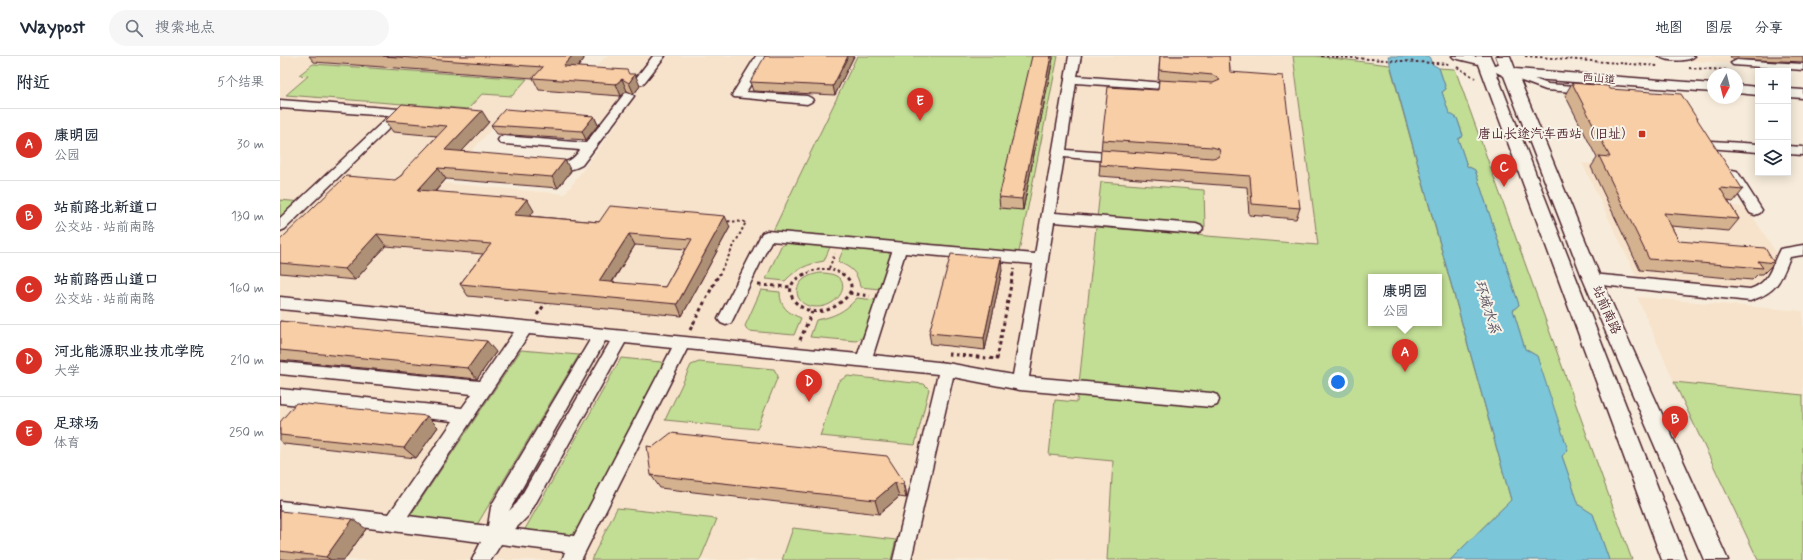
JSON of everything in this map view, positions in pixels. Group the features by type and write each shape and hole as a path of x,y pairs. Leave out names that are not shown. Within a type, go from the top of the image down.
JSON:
{"main road":[{"name":"西山道","path":"1498,62 1707,76"},
{"name":"西山道","path":"1498,62 1707,87"},
{"name":"站前南路","path":"1498,62 1592,280 1716,560"},
{"name":"站前南路","path":"1498,62 1674,560"},
{"path":"1743,73 1755,78"},
{"path":"1791,81 1803,82"},
{"path":"1743,90 1755,91"},
{"path":"1791,93 1803,94"}],"street":[{"path":"639,82 659,56"},
{"path":"762,56 738,95 807,100"},
{"path":"1020,383 1075,56"},
{"name":"西山道","path":"1458,56 1498,62"},
{"path":"1665,61 1689,56"},
{"path":"1498,62 1546,87 1657,96"},
{"path":"1743,70 1803,67"},
{"path":"1071,80 1188,88"},
{"path":"539,165 571,166 578,162 628,96"},
{"path":"280,104 399,113 280,226"},
{"path":"1703,132 1755,210"},
{"path":"504,140 590,147"},
{"path":"1712,145 1755,148"},
{"path":"1791,150 1803,151"},
{"path":"1058,153 1131,158"},
{"path":"332,176 347,178"},
{"path":"1047,217 1196,229"},
{"path":"726,319 767,236 1040,260"},
{"path":"864,360 900,248"},
{"path":"1592,280 1750,295 1762,292 1771,285 1785,254 1803,250"},
{"path":"280,303 530,320 601,335 621,337 685,334 864,360 945,361 1020,383 1211,400"},
{"path":"393,523 530,320"},
{"path":"280,509 496,535 575,552 685,334"},
{"path":"496,535 500,507 601,335"},
{"path":"481,560 496,535 523,509 621,337"},
{"path":"902,560 945,361"},
{"path":"280,368 484,388"},
{"path":"283,400 465,415"}],"path":[{"path":"1321,56 1452,64 1475,78"},
{"path":"1526,56 1665,61"},
{"path":"1688,68 1707,69"},
{"path":"685,334 746,222 723,220"},
{"path":"945,361 997,359 1016,258"},
{"path":"829,268 845,274 851,286 849,293 845,300 830,309 812,312 797,306 792,300 790,294 792,287 802,275 811,271 829,268"},
{"path":"744,284 792,287"},
{"path":"849,293 884,297"},
{"path":"530,320 550,296"},
{"path":"800,340 812,312"},
{"path":"530,320 544,316"},
{"path":"685,334 698,331"},
{"path":"792,340 808,341"}],"shaded area":[{"path":"280,56 420,56 588,76 606,56 1293,56 1359,560 280,560","holes":["506,113 619,121 565,194 443,183"]},
{"path":"1623,56 1803,56 1803,69"},
{"path":"1582,163 1666,169 1685,203 1747,207 1777,254 1768,281 1750,291 1639,282"},
{"path":"1637,297 1803,311 1803,395 1674,382"}],"green space":[{"path":"857,56 1058,56 1019,252 773,231"},
{"path":"1293,56 1315,56 1390,65 1511,500 1450,560 1107,560 1113,461 1049,455 1055,400 1077,402 1096,227 1318,245"},
{"path":"313,64 527,79 512,96 482,94 468,109 286,95 308,76 299,75"},
{"path":"1439,68 1455,69 1632,560 1609,560 1593,514 1579,506 1562,456 1537,356 1525,349 1513,310 1519,305 1475,170 1467,166 1458,139 1463,135 1457,118 1449,114 1442,92 1446,89"},
{"path":"1101,182 1204,190 1205,227 1097,218"},
{"path":"280,200 302,202 280,223"},
{"path":"788,243 830,247 824,261 793,273 785,281 766,279 781,246"},
{"path":"844,248 887,252 891,256 880,289 860,287 856,274 847,266 838,262"},
{"path":"820,273 833,274 840,279 843,285 842,292 837,299 830,304 820,307 809,306 802,302 798,296 797,289 803,280"},
{"path":"761,290 780,292 783,306 792,314 801,318 794,335 748,331 745,326"},
{"path":"857,298 876,300 863,337 856,341 810,337 816,320 838,313 848,307"},
{"path":"521,350 579,355 478,523 468,529 410,516"},
{"path":"621,358 661,362 665,368 577,537 524,531"},
{"path":"699,362 774,369 778,376 757,429 665,420 691,365"},
{"path":"847,376 924,384 929,389 915,445 820,436 838,382"},
{"path":"1674,382 1803,395 1803,560 1758,560"},
{"path":"617,508 717,519 700,560 591,560"},
{"path":"793,528 896,540 891,560 782,560"}],"water":[{"name":"环城水系","path":"1388,56 1429,56 1432,64 1439,68 1446,89 1442,92 1449,113 1457,118 1463,136 1458,139 1467,166 1475,170 1519,305 1513,310 1525,349 1537,356 1568,450 1562,456 1579,505 1593,514 1609,560 1450,560 1511,500"}],"building":[{"path":"383,56 572,56 563,66 627,70 629,74 635,74 629,83 622,79 616,84 533,78 543,67"},
{"path":"765,56 848,56 833,86 750,82"},
{"path":"1032,56 1051,56 1022,199 999,197"},
{"path":"1160,56 1229,56 1230,72 1283,76 1300,208 1252,204 1250,176 1100,165 1101,150 1212,158 1218,157 1220,153 1219,149 1212,147 1102,140 1108,87 1158,90 1159,80 1213,83 1220,80 1213,75 1159,70"},
{"path":"1572,83 1608,86 1610,89 1681,94 1743,190 1720,188 1739,219 1664,213 1679,241 1765,248 1774,263 1758,261 1763,268 1649,259 1599,156 1610,157"},
{"path":"402,104 482,111 445,150 565,160 552,177 438,168 418,190 527,199 514,215 599,222 610,206 725,216 677,304 460,284 491,244 377,234 345,269 280,263 280,240 346,176 395,180 402,175 404,171 447,126 385,121","holes":["629,234 692,239 665,287 599,281"]},
{"path":"505,109 594,116 582,131 491,125"},
{"path":"951,254 1001,258 984,338 929,333"},
{"path":"280,321 487,341 468,368 280,350"},
{"path":"296,403 427,416 404,448 280,435 280,422"},
{"path":"671,433 887,456 904,482 903,484 895,483 875,500 651,475 647,446 653,447"},
{"path":"280,511 353,519 326,557 280,551"}],"place":[{"name":"足球场","path":"920,121"},
{"name":"唐山长途汽车西站（旧址）","path":"1642,134"},
{"name":"站前路西山道口","path":"1504,187"},
{"name":"康明园","path":"1405,372"},
{"name":"河北能源职业技术学院","path":"809,402"},
{"name":"站前路北新道口","path":"1675,439"}]}
